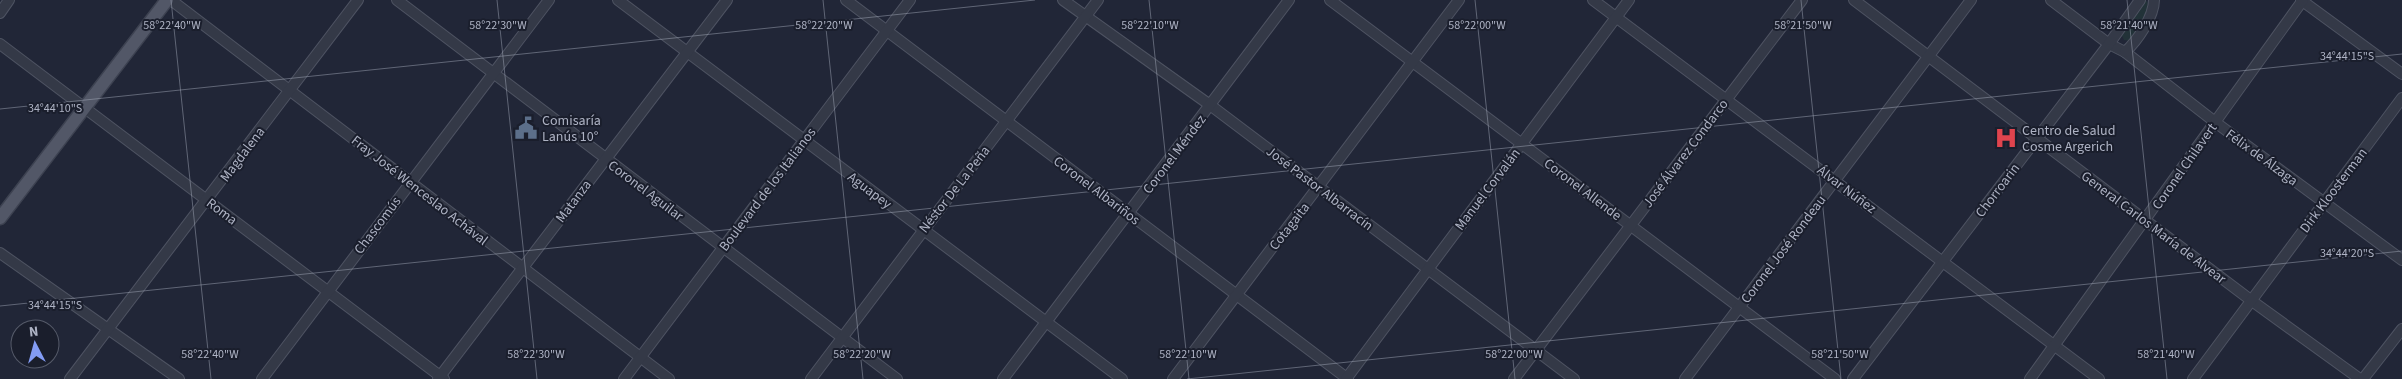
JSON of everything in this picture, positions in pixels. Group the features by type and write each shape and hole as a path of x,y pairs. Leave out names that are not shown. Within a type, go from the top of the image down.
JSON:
{"main road":[{"path":"0,218 169,0"}],"street":[{"path":"0,14 9,0"},
{"name":"Fray José Wenceslao Achával","path":"169,0 669,379"},
{"name":"Magdalena","path":"70,379 208,200 358,0"},
{"name":"Coronel Aguilar","path":"397,0 604,159 897,379"},
{"name":"Chascomús","path":"262,379 410,181 549,0"},
{"name":"Aguapey","path":"618,0 1122,379"},
{"name":"Matanza","path":"441,378 604,159 728,0"},
{"name":"Coronel Albariños","path":"846,0 1347,379"},
{"name":"Boulevard de los Italianos","path":"624,379 910,0"},
{"name":"José Pastor Albarracín","path":"1063,0 1210,105 1574,379"},
{"name":"Néstor De La Peña","path":"811,379 1098,0"},
{"name":"Coronel Méndez","path":"1004,379 1289,0"},
{"name":"Coronel Allende","path":"1330,0 1835,379"},
{"name":"Cotagaita","path":"1173,379 1459,0"},
{"name":"Álvar Núñez","path":"1593,0 1836,180 2099,379"},
{"name":"Manuel Corvalán","path":"1347,379 1427,268 1629,0"},
{"name":"José Álvarez Condarco","path":"1514,379 1802,0"},
{"name":"General Carlos María de Alvear","path":"1854,0 2252,301 2362,379"},
{"name":"Coronel José Rondeau","path":"1685,379 1971,0"},
{"name":"Félix de Álzaga","path":"2051,0 2109,44 2125,52 2215,122 2402,260"},
{"name":"Chorroarin","path":"1853,379 2109,44 2140,0"},
{"path":"2125,52 2133,44 2154,8 2154,0"},
{"path":"2302,0 2402,74"},
{"name":"Coronel Chilavert","path":"2030,379 2146,220 2302,0"},
{"name":"Roma","path":"0,44 441,378"},
{"name":"Dirk Kloosterman","path":"2193,379 2402,98"},
{"path":"0,253 179,379"},
{"path":"2362,379 2402,329"}],"shaded area":[{"path":"2143,1 2147,1 2148,6 2143,22 2130,41 2124,40 2121,34"}],"place":[{"name":"Comisaría Lanús 10°","path":"526,128"},
{"name":"Centro de Salud Cosme Argerich","path":"2006,138"}]}
